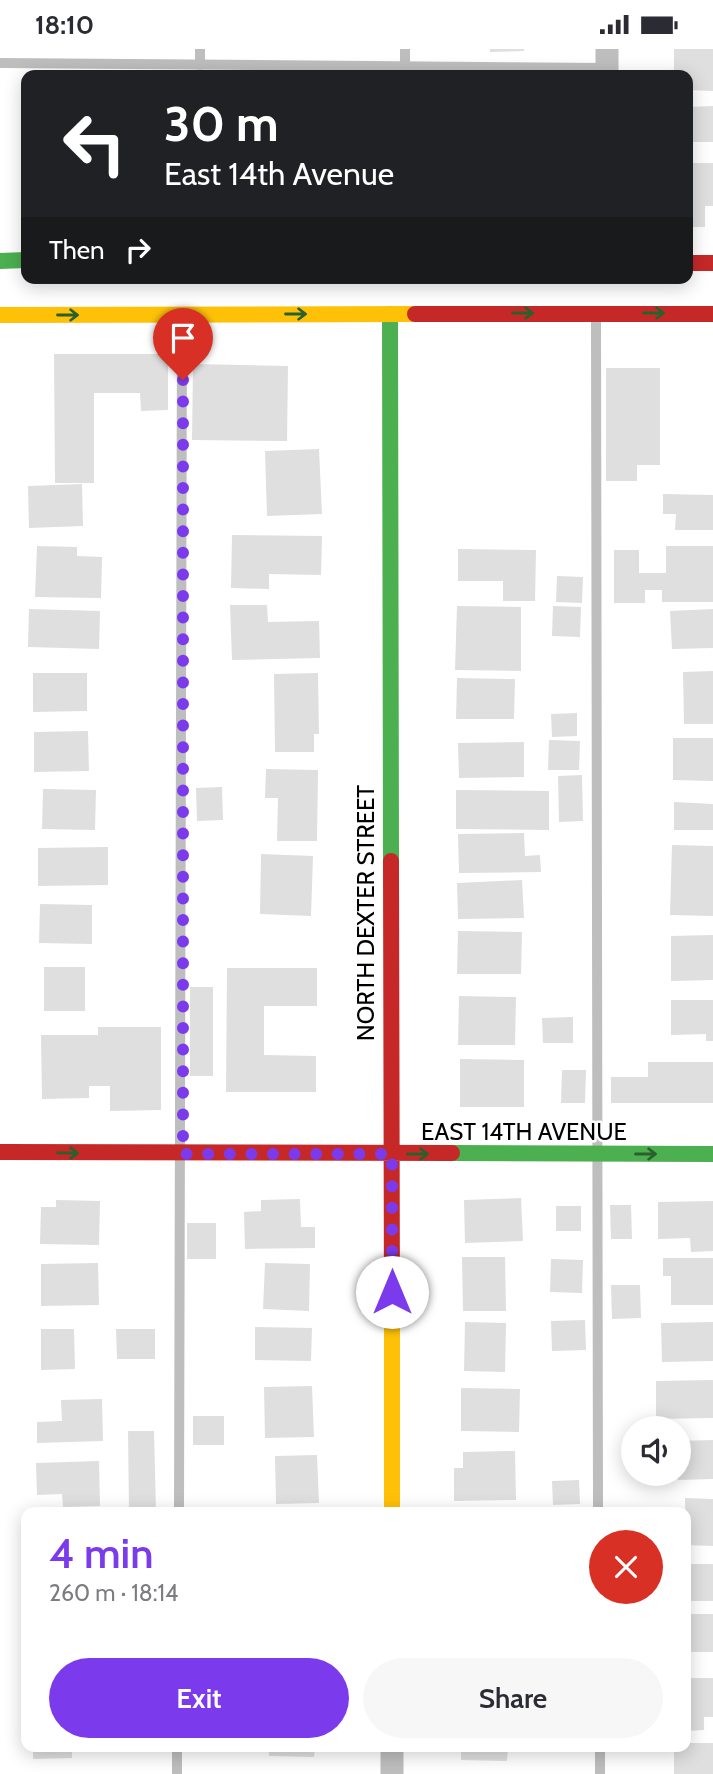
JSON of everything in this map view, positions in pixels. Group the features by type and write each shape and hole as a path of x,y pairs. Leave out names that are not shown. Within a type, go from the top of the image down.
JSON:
{"main road":[{"path":"0,261 21,261"},
{"path":"693,263 713,263"},
{"name":"NORTH DEXTER STREET","path":"390,314 392,1507"},
{"path":"0,315 713,314"},
{"name":"EAST 14TH AVENUE","path":"0,1152 713,1154"}],"street":[{"path":"391,1752 391,1774"}],"lane":[{"path":"200,49 200,66"},
{"path":"405,49 405,68"},
{"path":"0,63 405,68 607,64"},
{"path":"596,313 598,1507"},
{"path":"179,1507 183,1154 182,314"},
{"path":"177,1752 177,1774"},
{"path":"600,1752 600,1774"}],"building":[{"path":"490,49 524,49 524,51 490,52"},
{"path":"674,49 713,49 713,91 693,90 693,70 674,70"},
{"path":"713,106 713,142 693,142 693,107"},
{"path":"693,163 713,163 713,206 705,206 705,227 693,227"},
{"path":"54,354 168,354 168,410 141,411 140,393 94,393 94,483 55,483"},
{"path":"193,364 288,366 287,441 192,440"},
{"path":"606,368 660,368 660,465 637,465 637,481 606,481"},
{"path":"319,449 322,514 267,516 265,451"},
{"path":"82,484 83,526 29,528 28,486"},
{"path":"663,494 713,495 713,530 675,530 676,514 663,514"},
{"path":"232,535 322,536 321,575 269,574 269,589 231,588"},
{"path":"37,546 77,547 77,556 102,557 101,598 35,597"},
{"path":"666,546 713,546 713,602 662,602 662,590 645,590 645,603 614,603 614,550 639,550 639,573 666,573"},
{"path":"458,549 536,550 535,601 503,601 503,581 458,581"},
{"path":"557,576 583,577 582,603 556,602"},
{"path":"230,605 267,605 268,622 319,621 320,658 232,660"},
{"path":"457,606 521,607 521,671 455,670"},
{"path":"553,606 581,607 580,637 552,636"},
{"path":"29,609 100,611 99,649 28,647"},
{"path":"713,609 713,648 672,649 670,611"},
{"path":"713,671 713,724 684,724 683,672"},
{"path":"33,673 87,673 87,711 33,712"},
{"path":"318,673 319,734 314,734 314,752 275,752 274,674"},
{"path":"457,678 515,679 514,719 456,719"},
{"path":"577,713 577,736 552,737 551,714"},
{"path":"88,731 89,771 34,772 34,732"},
{"path":"673,738 713,738 713,781 673,780"},
{"path":"549,740 580,741 579,770 548,770"},
{"path":"524,742 524,777 459,778 458,743"},
{"path":"266,769 318,770 317,841 277,841 278,798 265,798"},
{"path":"582,775 583,821 559,822 558,776"},
{"path":"222,787 223,820 197,821 196,788"},
{"path":"43,789 96,790 95,830 42,829"},
{"path":"456,790 549,791 549,830 456,829"},
{"path":"674,802 713,804 713,830 674,830"},
{"path":"524,833 525,856 540,855 541,872 459,873 458,834"},
{"path":"672,845 713,846 713,916 670,915"},
{"path":"108,847 108,885 38,886 38,848"},
{"path":"261,854 313,856 311,916 260,914"},
{"path":"522,880 524,918 458,919 457,883"},
{"path":"40,904 92,905 92,944 39,943"},
{"path":"458,931 522,932 521,974 457,974"},
{"path":"713,935 713,980 671,981 671,936"},
{"path":"44,967 85,967 85,1011 44,1011"},
{"path":"227,968 317,968 317,1006 264,1006 264,1055 316,1056 316,1092 226,1092"},
{"path":"190,987 213,987 213,1076 190,1076"},
{"path":"459,996 516,997 515,1045 458,1045"},
{"path":"671,1000 713,1000 713,1041 706,1041 706,1034 671,1035"},
{"path":"573,1017 573,1043 543,1043 542,1018"},
{"path":"98,1027 161,1027 161,1110 110,1111 110,1086 89,1086 89,1098 42,1099 41,1035 98,1035"},
{"path":"460,1059 524,1060 524,1107 460,1107"},
{"path":"648,1062 713,1062 713,1103 611,1103 611,1077 648,1077"},
{"path":"562,1070 586,1070 585,1103 561,1103"},
{"path":"521,1198 523,1241 465,1243 464,1200"},
{"path":"300,1199 301,1227 315,1227 315,1248 245,1249 244,1212 261,1211 261,1200"},
{"path":"56,1200 100,1201 99,1245 40,1244 41,1207 56,1207"},
{"path":"713,1201 713,1251 691,1252 690,1238 658,1239 658,1202"},
{"path":"610,1205 631,1205 632,1239 611,1239"},
{"path":"556,1206 581,1206 581,1231 556,1231"},
{"path":"187,1223 216,1223 216,1259 187,1259"},
{"path":"462,1257 505,1257 506,1311 463,1311"},
{"path":"663,1258 713,1258 713,1305 671,1305 671,1276 663,1276"},
{"path":"551,1259 583,1260 582,1293 550,1292"},
{"path":"98,1263 99,1305 41,1306 41,1264"},
{"path":"265,1263 310,1264 309,1311 263,1309"},
{"path":"611,1285 640,1285 641,1318 612,1319"},
{"path":"585,1320 586,1350 552,1351 551,1321"},
{"path":"465,1322 506,1323 505,1372 464,1371"},
{"path":"713,1322 713,1361 662,1362 661,1323"},
{"path":"255,1327 312,1328 311,1361 255,1360"},
{"path":"41,1329 74,1329 75,1369 41,1370"},
{"path":"116,1329 155,1329 155,1359 117,1359"},
{"path":"713,1380 713,1418 656,1416 656,1381"},
{"path":"312,1386 314,1437 265,1438 264,1387"},
{"path":"461,1388 520,1389 519,1432 461,1431"},
{"path":"102,1399 103,1441 37,1443 37,1422 62,1421 61,1400"},
{"path":"193,1416 224,1416 224,1445 193,1445"},
{"path":"128,1431 154,1431 156,1507 129,1507"},
{"path":"713,1440 713,1479 691,1480 691,1441"},
{"path":"515,1451 516,1500 454,1501 454,1468 463,1468 463,1452"},
{"path":"317,1455 319,1503 276,1504 275,1456"},
{"path":"99,1461 100,1506 63,1507 62,1494 37,1495 36,1463"},
{"path":"579,1480 580,1504 553,1505 552,1481"},
{"path":"685,1498 713,1499 713,1546 691,1545 691,1507 685,1507"},
{"path":"691,1564 713,1564 713,1601 691,1601"},
{"path":"691,1614 713,1614 713,1652 691,1652"},
{"path":"691,1678 713,1678 713,1717 704,1717 704,1730 691,1731"},
{"path":"691,1743 713,1743 713,1774 674,1774 674,1752 691,1752"},
{"path":"33,1752 72,1752 72,1758 33,1759"},
{"path":"269,1752 314,1752 314,1757 269,1756"},
{"path":"461,1752 508,1752 507,1761 461,1760"}],"traffic: fast":[{"path":"0,261 21,260"},
{"path":"390,314 391,861"},
{"path":"452,1153 713,1154"}],"traffic: slow":[{"path":"0,315 415,314"},
{"path":"392,1317 392,1507"}],"traffic: jam":[{"path":"693,263 713,263"},
{"path":"415,314 713,314"},
{"path":"391,861 392,1317"},
{"path":"0,1152 452,1153"}],"route":[{"path":"183,380 183,1154 392,1154 392,1292"}]}
